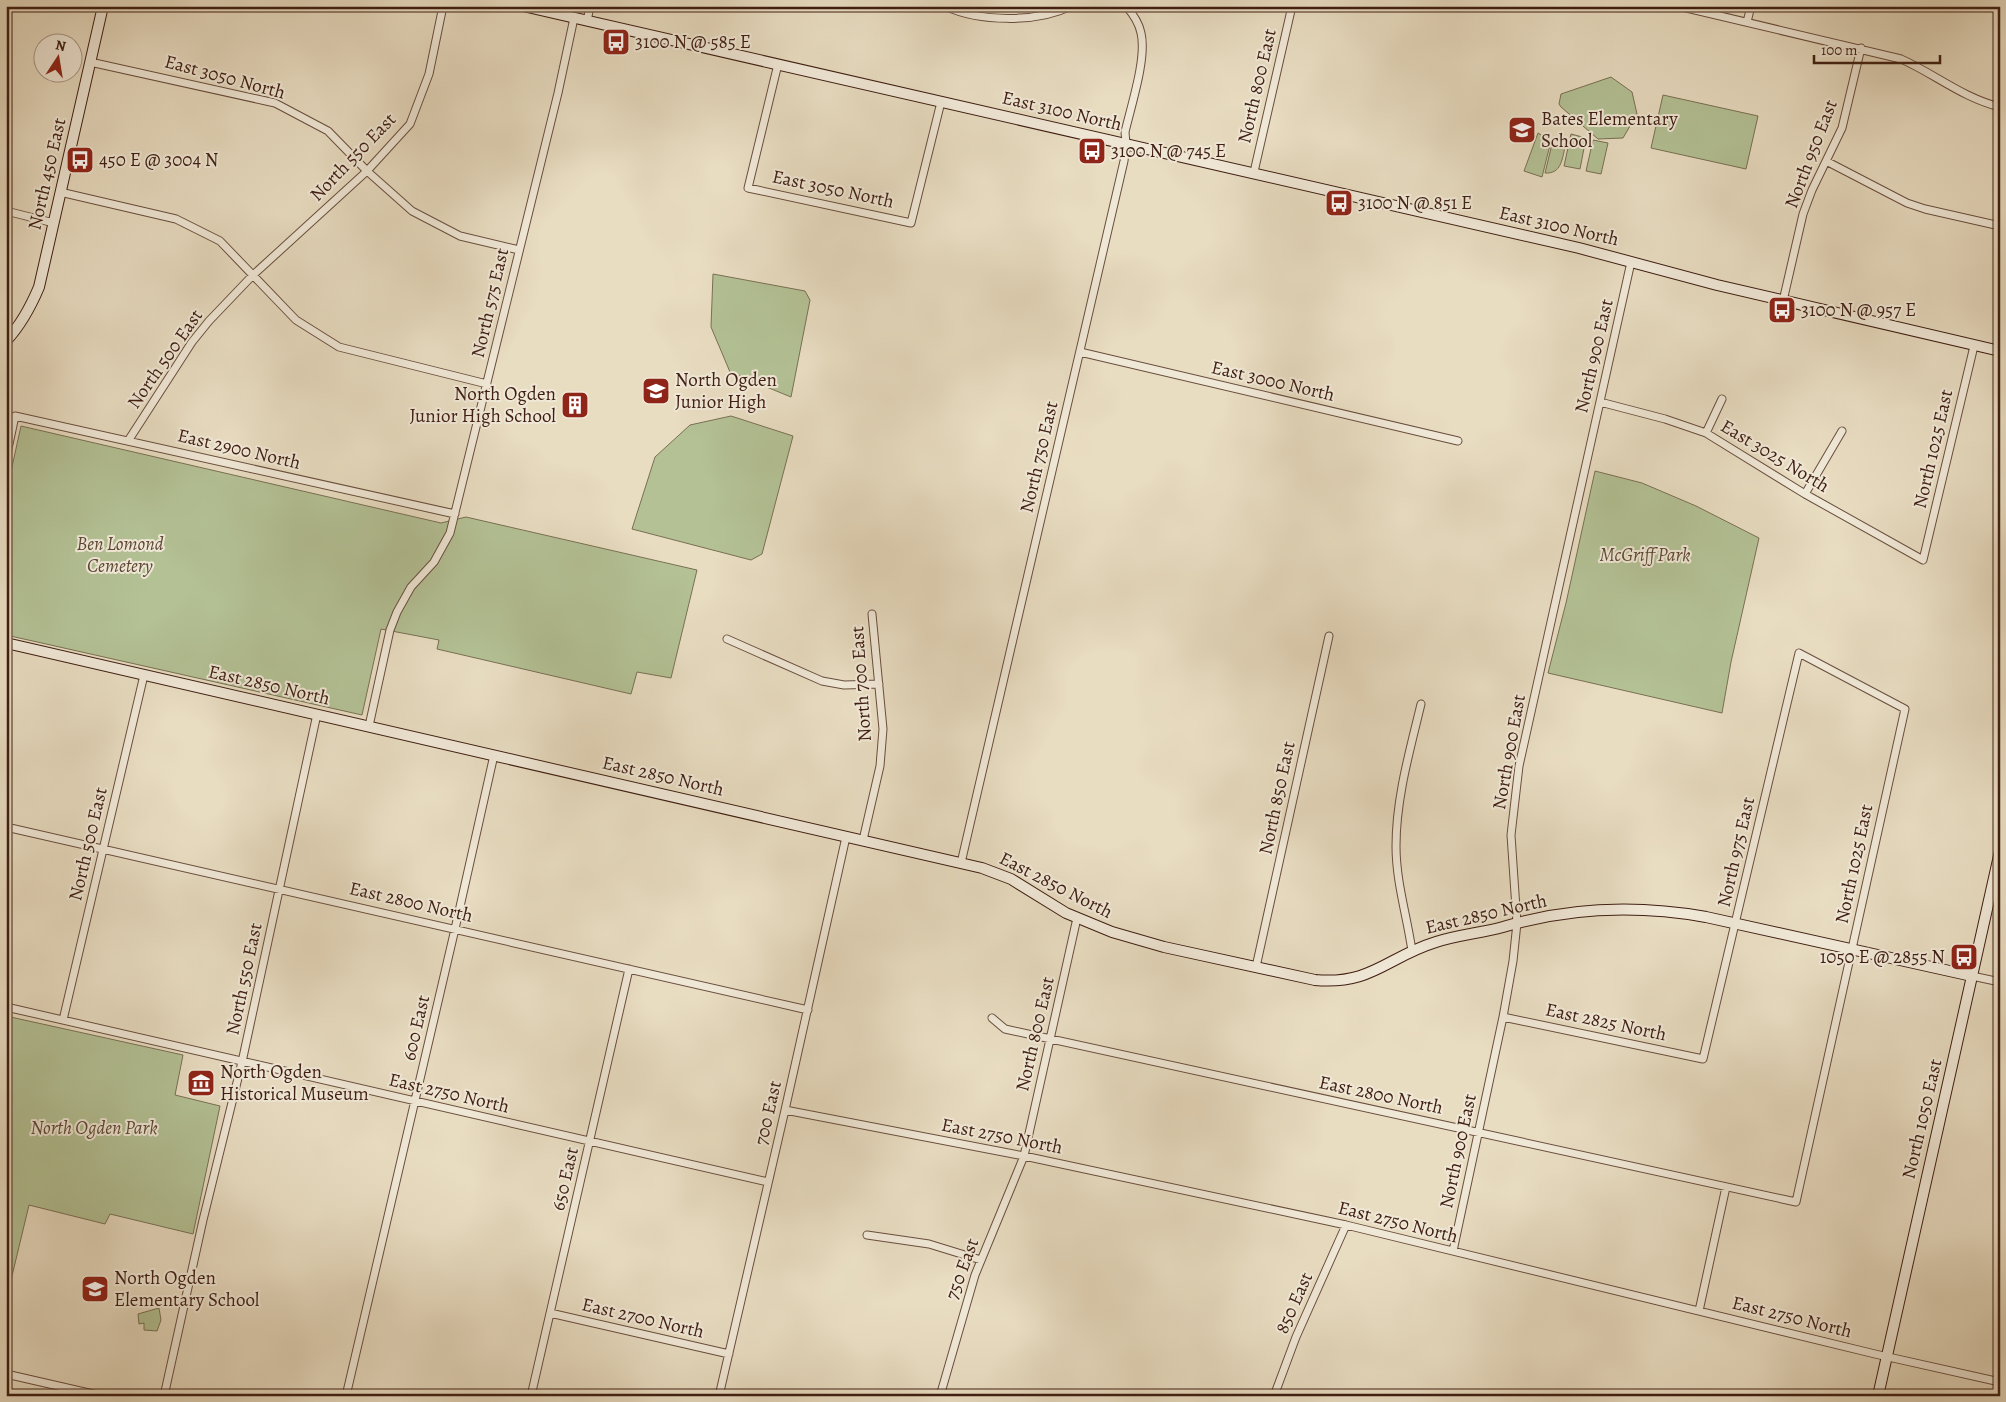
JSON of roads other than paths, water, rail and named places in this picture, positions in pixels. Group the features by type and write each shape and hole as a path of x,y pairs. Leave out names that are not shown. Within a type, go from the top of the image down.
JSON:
{"main road":[{"name":"North 450 East","path":"6,341 13,334 34,300 42,273 103,6"},
{"name":"East 3100 North","path":"523,6 1579,248 1784,301 2000,352"},
{"name":"East 2850 North","path":"6,644 962,863 1001,874 1052,905 1078,918 1143,942 1315,980 1339,981 1360,977 1374,972 1412,951 1449,938 1583,911 1617,908 1677,912 1736,923 1972,976"},
{"name":"North 1050 East","path":"1878,1396 2000,851"}],"street":[{"name":"North 550 East","path":"252,276 367,171 410,124 429,74 443,6"},
{"path":"586,21 590,6"},
{"path":"945,6 955,11 988,17 1048,15 1071,6"},
{"name":"North 750 East","path":"962,863 1126,144 1125,132 1142,57 1141,31 1137,21 1126,6"},
{"name":"North 800 East","path":"1254,172 1292,6"},
{"path":"1678,6 1902,59 1919,66 1960,92 1986,104 2000,107"},
{"path":"1747,22 1751,6"},
{"name":"North 575 East","path":"368,726 390,630 397,612 411,587 434,562 450,533 558,93 574,18"},
{"name":"North 950 East","path":"1784,301 1803,214 1812,190 1842,128 1861,48"},
{"name":"East 3050 North","path":"90,62 275,103 328,130 367,171 412,211 460,236 519,250"},
{"name":"East 3050 North","path":"778,64 748,188 911,223 940,102"},
{"path":"1826,161 1907,203 1925,209 2000,226"},
{"path":"60,192 176,219 220,241 296,320 339,347 487,384"},
{"path":"6,211 54,223"},
{"name":"North 900 East","path":"1453,1251 1503,1017 1517,923 1511,835 1519,766 1632,262"},
{"name":"North 500 East","path":"128,441 192,342 209,320 252,276"},
{"name":"North 1025 East","path":"1923,560 1974,346"},
{"name":"East 3000 North","path":"1080,352 1458,441"},
{"path":"1706,433 1722,399"},
{"name":"East 3025 North","path":"1600,402 1665,419 1706,433 1805,494 1923,560"},
{"name":"East 2900 North","path":"6,458 15,416 455,514"},
{"path":"1805,494 1842,431"},
{"name":"North 700 East","path":"863,840 880,766 884,729 872,614"},
{"name":"North 850 East","path":"1256,967 1329,636"},
{"path":"728,639 822,681 844,685 879,684"},
{"name":"North 975 East","path":"1704,1059 1799,652 1905,709"},
{"name":"North 500 East","path":"63,1020 144,675"},
{"path":"1412,951 1399,885 1396,846 1400,796 1421,704"},
{"name":"North 1025 East","path":"1796,1202 1905,709"},
{"name":"North 550 East","path":"164,1396 203,1220 242,1062 318,714"},
{"name":"600 East","path":"346,1396 456,929 494,755"},
{"name":"East 2800 North","path":"6,826 808,1010"},
{"name":"700 East","path":"719,1396 846,837"},
{"name":"North 800 East","path":"1024,1156 1078,918"},
{"name":"650 East","path":"531,1396 629,969"},
{"name":"East 2850 North","path":"1972,976 2000,982"},
{"name":"East 2750 North","path":"6,1007 768,1182"},
{"name":"East 2825 North","path":"1503,1017 1704,1059"},
{"name":"East 2800 North","path":"992,1018 1005,1028 1051,1039 1796,1202"},
{"name":"East 2750 North","path":"785,1110 1024,1156 1346,1225 2000,1382"},
{"name":"750 East","path":"940,1396 975,1275 1024,1156"},
{"path":"1699,1311 1726,1187"},
{"name":"850 East","path":"1274,1396 1296,1338 1346,1225"},
{"path":"867,1235 929,1244 981,1260"},
{"name":"East 2700 North","path":"550,1313 729,1354"},
{"path":"6,1374 102,1396"}],"place":[{"name":"3100 N @ 585 E","path":"616,42"},
{"name":"Bates Elementary School","path":"1522,130"},
{"name":"3100 N @ 745 E","path":"1092,151"},
{"name":"450 E @ 3004 N","path":"80,160"},
{"name":"3100 N @ 851 E","path":"1339,203"},
{"name":"3100 N @ 957 E","path":"1782,310"},
{"name":"North Ogden Junior High","path":"656,391"},
{"name":"North Ogden Junior High School","path":"575,405"},
{"name":"1050 E @ 2855 N","path":"1964,957"},
{"name":"North Ogden Historical Museum","path":"201,1083"},
{"name":"North Ogden Elementary School","path":"95,1289"}],"park label":[{"name":"Ben Lomond Cemetery","path":"120,555"},
{"name":"McGriff Park","path":"1645,555"},
{"name":"North Ogden Park","path":"94,1128"}]}
